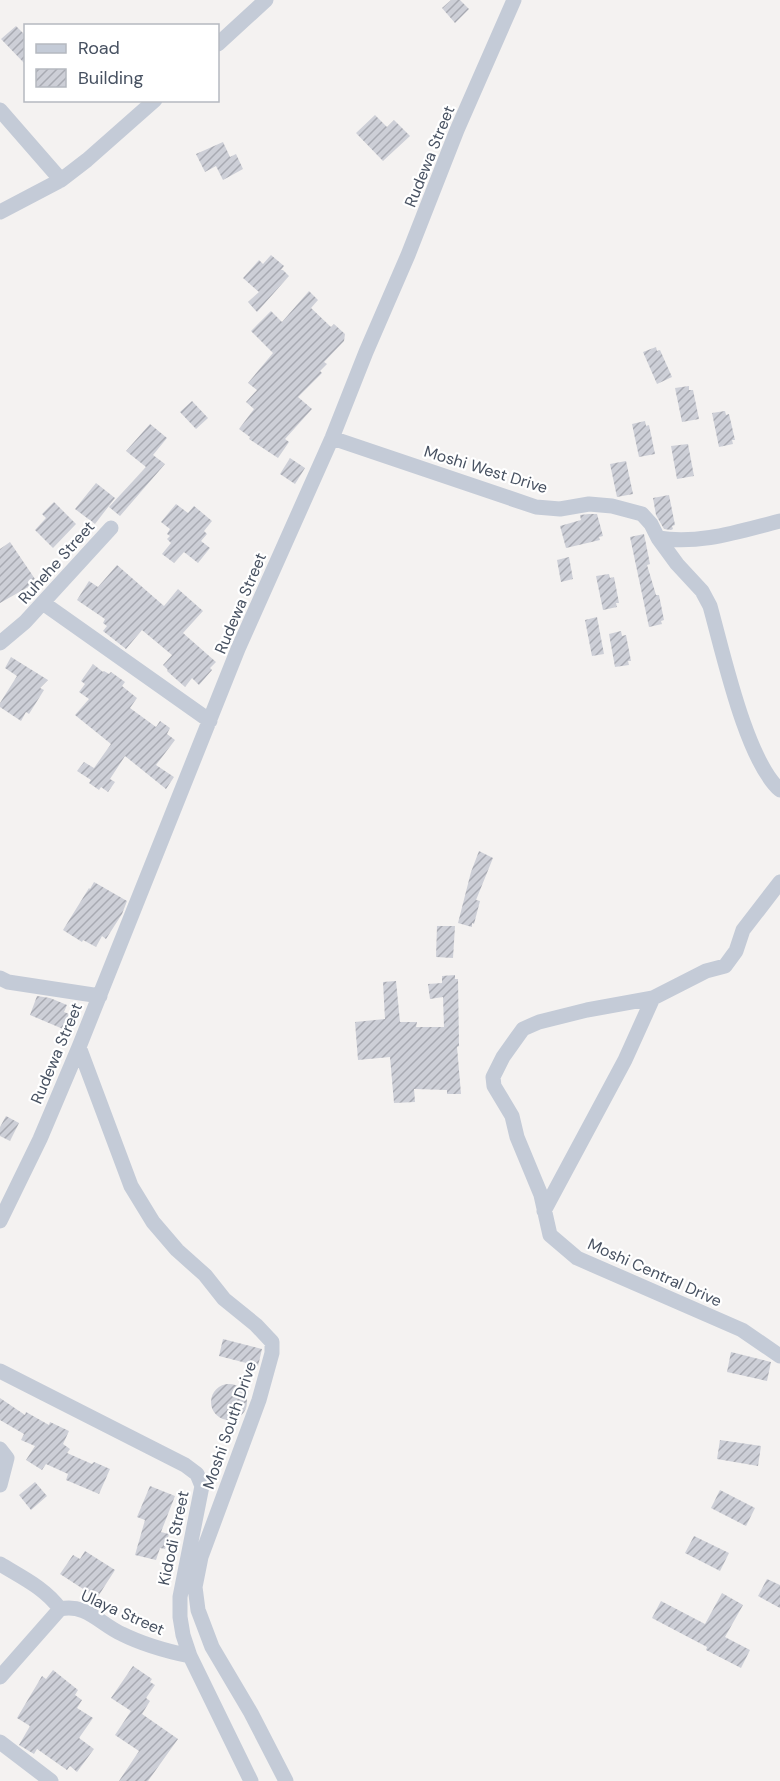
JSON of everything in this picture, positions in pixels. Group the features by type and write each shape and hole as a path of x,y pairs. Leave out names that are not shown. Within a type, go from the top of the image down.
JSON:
{"street":[{"path":"219,43 266,0"},
{"name":"Rudewa Street","path":"0,1221 40,1139 80,1047 238,649 332,438 457,130 514,0"},
{"path":"0,212 61,180 153,102"},
{"path":"0,110 61,180"},
{"name":"Moshi West Drive","path":"332,438 537,507 560,509 589,504 642,514 677,564 702,591 710,606 746,729 764,771 780,790"},
{"path":"658,538 680,541 703,539 780,521"},
{"name":"Ruhehe Street","path":"0,643 44,603 111,528"},
{"path":"44,603 210,721"},
{"name":"Moshi Central Drive","path":"780,882 744,930 736,951 725,966 706,971 653,998 627,1001 539,1022 523,1029 503,1056 493,1077 494,1086 512,1116 517,1137 541,1195 550,1235 577,1258 742,1330 780,1356"},
{"path":"0,978 8,982 100,996"},
{"path":"544,1211 625,1059 653,998"},
{"name":"Moshi South Drive","path":"80,1047 130,1186 153,1222 177,1250 205,1275 224,1299 256,1325 272,1342 272,1353 259,1400 201,1557 195,1587 198,1611 212,1647 251,1713 286,1781"},
{"name":"Kidodi Street","path":"0,1371 185,1465 197,1474 202,1486 180,1597 183,1635 190,1656 251,1781"},
{"path":"0,1449 7,1458 6,1470 0,1485"},
{"path":"0,1564 43,1590 60,1609"},
{"name":"Ulaya Street","path":"0,1677 60,1609 71,1606 88,1613 120,1633 158,1649 190,1656"},
{"path":"0,1742 51,1781"}],"building":[{"path":"451,0 460,0 469,9 455,23 442,8"},
{"path":"16,26 24,34 24,63 1,39"},
{"path":"375,115 387,127 394,120 410,136 383,161 356,133"},
{"path":"223,142 230,157 236,154 243,169 223,180 216,166 205,172 196,154"},
{"path":"271,255 284,266 281,270 289,276 257,312 248,302 259,292 243,278 259,260 263,264"},
{"path":"309,291 318,300 311,308 331,327 334,324 345,334 344,341 324,362 327,364 320,371 322,373 298,397 312,409 285,439 289,442 278,458 249,439 250,437 239,429 254,409 246,402 257,390 248,383 273,353 251,331 271,311 282,322"},
{"path":"656,347 657,351 660,350 672,377 657,384 643,352"},
{"path":"689,386 689,390 693,390 699,419 682,422 675,388"},
{"path":"192,401 208,418 196,429 180,412"},
{"path":"725,411 726,415 729,414 735,440 732,440 733,444 719,447 712,413"},
{"path":"645,421 646,426 649,425 655,454 639,457 632,424"},
{"path":"150,424 167,438 153,455 165,464 120,516 109,507 146,467 126,451"},
{"path":"688,444 694,476 677,479 671,446"},
{"path":"290,458 305,468 295,484 280,474"},
{"path":"626,461 633,494 617,497 610,464"},
{"path":"96,483 115,498 95,524 75,509"},
{"path":"669,495 675,525 671,530 664,529 656,515 653,498"},
{"path":"54,502 76,524 53,548 35,530 46,518 42,514"},
{"path":"176,504 188,513 194,506 212,521 204,531 207,534 201,541 210,548 198,563 184,552 174,563 162,554 171,543 167,539 170,536 167,534 170,529 161,522"},
{"path":"597,514 603,536 599,537 600,540 566,548 560,526 581,520 580,515"},
{"path":"644,534 650,564 647,565 656,595 659,595 664,620 661,621 662,624 649,627 630,537"},
{"path":"10,542 37,582 0,603 0,549"},
{"path":"569,557 573,579 561,582 557,560"},
{"path":"117,565 164,606 178,589 203,611 183,633 216,662 199,685 192,678 185,687 167,671 163,665 172,655 142,630 126,649 103,631 107,626 103,623 105,619 77,600 89,581 98,587"},
{"path":"609,574 610,578 614,577 619,603 616,603 617,607 603,610 596,576"},
{"path":"597,617 604,654 592,656 585,620"},
{"path":"621,631 622,636 626,635 631,661 628,661 629,665 615,667 609,634"},
{"path":"11,657 48,680 40,688 44,690 29,714 26,712 21,721 0,707 0,703 17,676 5,668"},
{"path":"93,664 103,672 109,674 111,672 125,682 122,686 137,698 130,708 156,727 160,721 170,728 167,734 175,740 156,765 174,777 166,789 125,756 110,779 115,782 108,792 101,787 99,790 89,783 91,780 77,771 84,762 94,768 111,744 75,715 89,699 79,692 85,684 81,681"},
{"path":"479,851 493,858 476,900 480,901 472,927 458,923 471,872"},
{"path":"94,882 127,901 122,914 106,939 102,936 96,947 83,940 82,942 63,930"},
{"path":"437,926 455,926 453,958 436,957"},
{"path":"455,975 455,979 458,979 459,1046 457,1047 461,1094 447,1094 447,1090 414,1089 415,1102 394,1103 390,1057 358,1060 355,1022 385,1019 383,982 396,981 400,1022 417,1022 416,1027 444,1027 443,997 430,999 428,984 442,983 442,976"},
{"path":"37,996 50,998 67,1005 64,1012 69,1014 63,1029 30,1015"},
{"path":"6,1116 19,1123 10,1141 0,1136 0,1127"},
{"path":"223,1339 262,1349 258,1366 219,1356"},
{"path":"731,1352 771,1362 767,1381 727,1372"},
{"path":"229,1384 242,1389 247,1402 242,1415 229,1420 216,1415 211,1402 216,1389"},
{"path":"0,1398 25,1415 26,1412 49,1425 50,1422 69,1431 63,1444 70,1449 67,1453 110,1469 99,1494 66,1480 68,1474 46,1464 42,1470 26,1460 35,1446 21,1440 24,1434 0,1420"},
{"path":"720,1440 761,1446 758,1466 717,1459"},
{"path":"35,1482 47,1496 31,1510 19,1495"},
{"path":"150,1486 175,1496 161,1532 169,1534 165,1549 160,1548 156,1560 135,1555 145,1520 137,1517"},
{"path":"720,1490 755,1508 746,1526 711,1508"},
{"path":"694,1536 729,1553 720,1571 685,1553"},
{"path":"85,1551 115,1570 97,1598 60,1574 73,1555 80,1559"},
{"path":"767,1579 780,1585 780,1608 758,1596"},
{"path":"722,1593 743,1605 725,1637 750,1650 741,1668 652,1618 661,1601 705,1624"},
{"path":"133,1666 152,1679 150,1682 155,1685 146,1698 150,1701 142,1714 178,1739 148,1781 119,1781 139,1751 115,1735 131,1711 111,1698"},
{"path":"53,1670 78,1690 75,1695 82,1700 77,1708 93,1718 79,1738 94,1749 77,1772 70,1766 67,1770 37,1749 34,1754 19,1745 30,1726 17,1718 42,1676 46,1679"}]}
